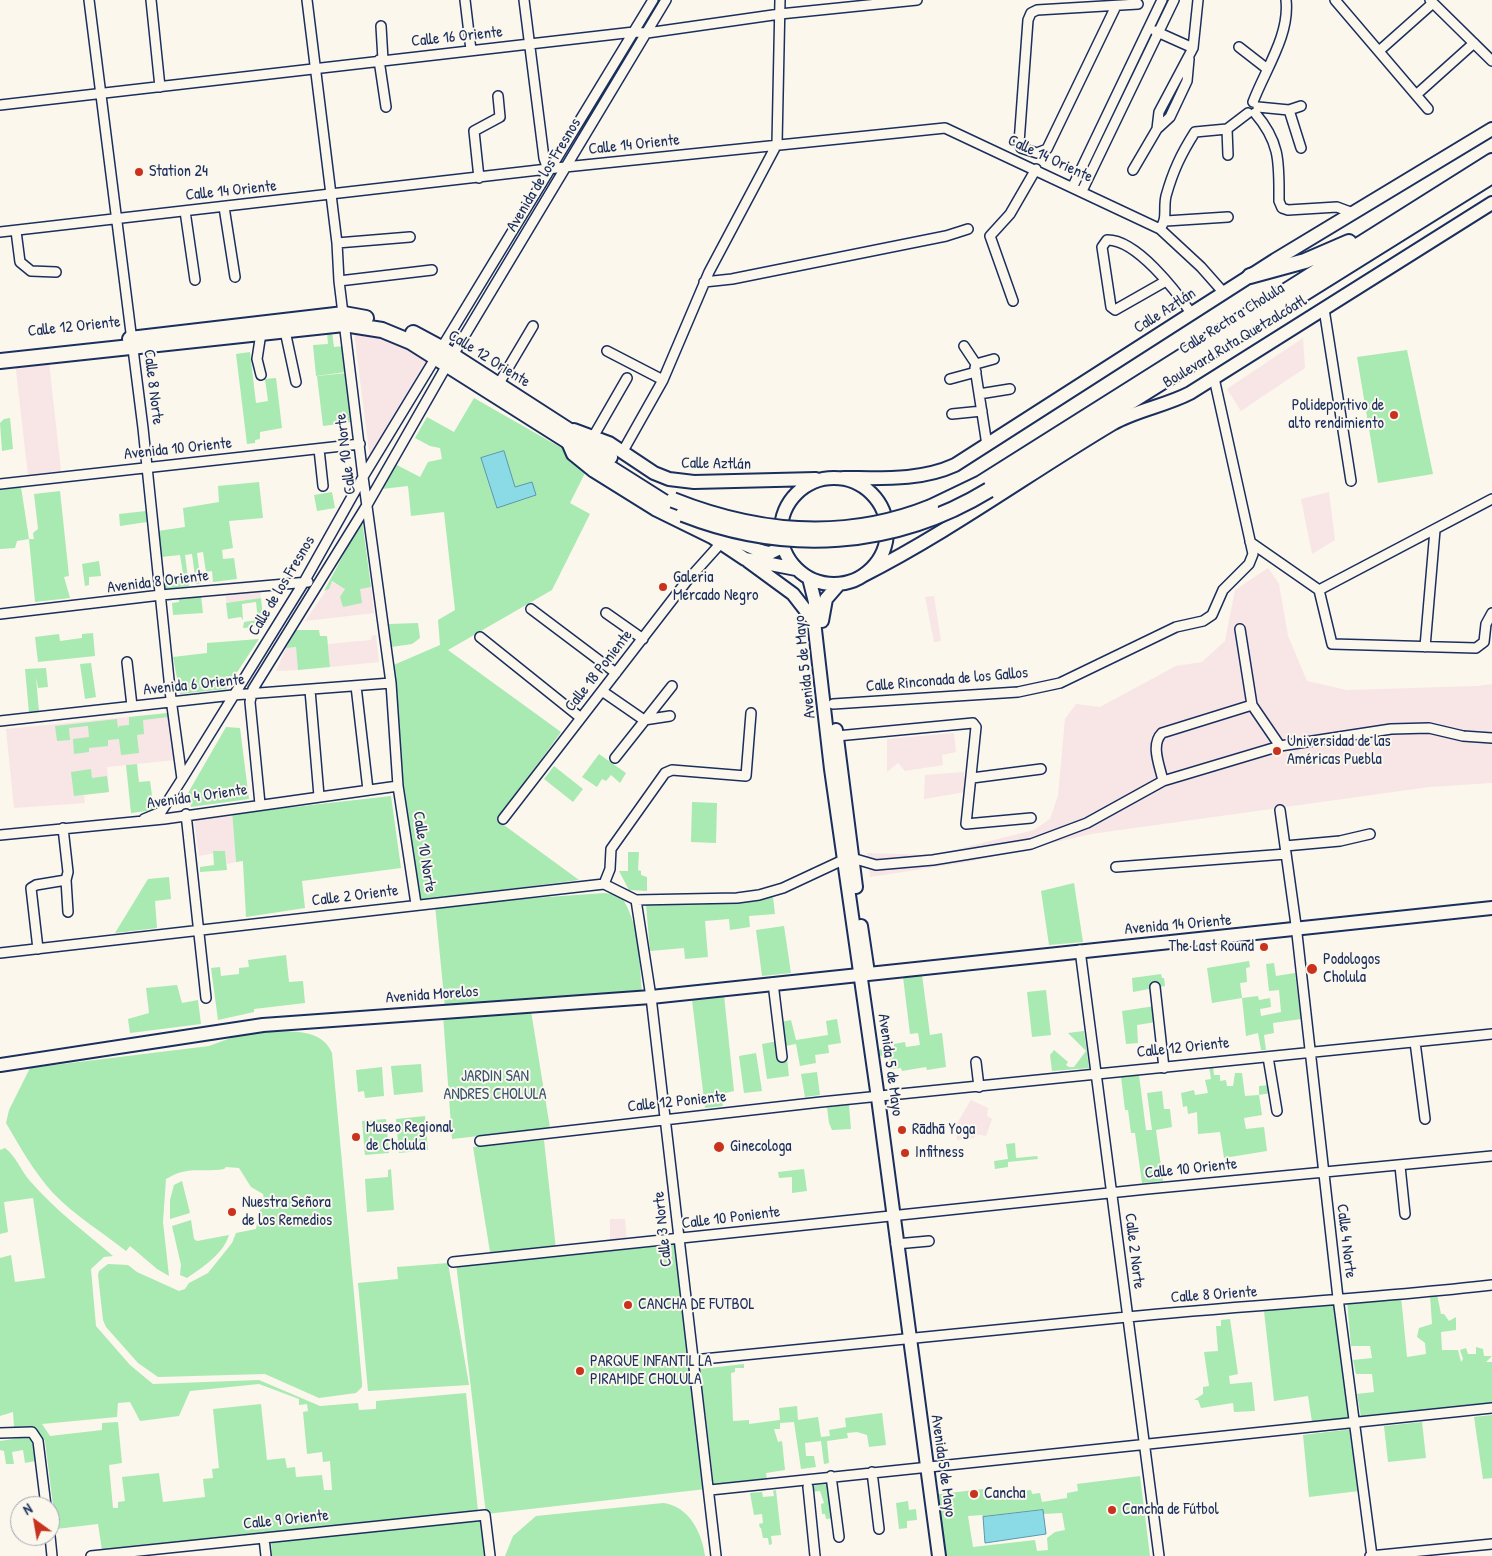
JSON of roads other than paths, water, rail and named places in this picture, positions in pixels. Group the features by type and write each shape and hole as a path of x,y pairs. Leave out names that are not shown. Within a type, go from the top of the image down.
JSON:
{"main road":[{"name":"Calle Aztlán","path":"843,478 908,477 930,474 955,465 1250,276 1492,129"},
{"name":"Boulevard Ruta Quetzalcóatl","path":"932,507 970,489 1492,161"},
{"name":"Calle Recta a Cholula","path":"989,490 1492,176"},
{"name":"Boulevard Ruta Quetzalcóatl","path":"862,576 930,538 1114,423 1169,403 1214,378 1492,203"},
{"path":"1250,276 1305,261 1354,240 1367,239"},
{"name":"Calle 12 Oriente","path":"0,352 133,344 285,331 344,319"},
{"name":"Calle 12 Oriente","path":"0,361 344,319 394,324 673,500 740,522 796,530 830,530 875,524 932,507"},
{"name":"Calle 12 Oriente","path":"444,356 498,385 683,514 729,530 765,537 802,541 840,540 877,535 913,526 946,514 989,490"},
{"path":"1114,423 1163,391 1198,361"},
{"name":"Calle Aztlán","path":"566,434 594,437 623,451 654,473 678,481 821,479"},
{"name":"Calle 12 Oriente","path":"566,434 573,454 594,471 655,508 689,524 745,559 796,569"},
{"path":"843,478 865,487 880,504 887,526 887,538 882,554 871,569 862,576 839,584 824,583 809,578 796,569 786,555 782,542 781,526 784,511 793,496 806,486 821,479 843,478"},
{"path":"721,543 725,540 732,540 770,552 778,549 782,542"},
{"path":"745,559 793,594 814,621"},
{"path":"793,594 802,588 809,578"},
{"name":"Avenida 5 de Mayo","path":"809,578 815,602 814,621 864,974 896,1244 938,1556"},
{"name":"Avenida 5 de Mayo","path":"839,584 826,599 822,615 837,736 848,858"},
{"name":"Avenida 14 Oriente","path":"864,974 1492,908"},
{"name":"Avenida Morelos","path":"0,1065 263,1025 651,997 864,974"}],"street":[{"name":"Calle 8 Norte","path":"89,0 148,467 171,702 182,779"},
{"path":"151,0 160,87"},
{"name":"Calle 10 Norte","path":"306,0 337,243 339,281 363,477 391,683 398,786 416,904"},
{"path":"465,0 471,50"},
{"path":"524,0 544,158 548,170"},
{"name":"Avenida de los Fresnos","path":"444,356 548,170 653,0"},
{"name":"Avenida de los Fresnos","path":"444,356 566,167 666,0"},
{"path":"623,451 663,380 704,282 777,144 780,0"},
{"name":"Calle 16 Oriente","path":"0,105 381,60 634,32 647,33 780,14 917,0"},
{"path":"1073,186 1162,0"},
{"path":"1082,191 1174,0"},
{"path":"1132,170 1157,129 1160,112 1175,79 1189,59 1193,48 1198,0"},
{"path":"1160,229 1166,221 1165,198 1178,157 1195,132 1227,129 1254,109 1266,68 1278,47 1286,15 1286,0"},
{"path":"1335,0 1428,109"},
{"path":"1379,51 1432,2 1492,60"},
{"path":"1116,6 1046,148 1039,153 1021,148 1019,144 1028,20 1031,13 1037,10 1138,4"},
{"path":"381,26 387,44 381,60 386,107"},
{"path":"1149,28 1193,48"},
{"path":"1416,95 1474,43"},
{"path":"1239,47 1266,68"},
{"path":"479,178 474,131 500,117 498,96"},
{"path":"1114,101 1124,105"},
{"path":"1254,109 1289,110 1301,106"},
{"path":"1254,109 1268,127 1275,143 1278,156 1279,201 1282,208 1288,210 1337,207 1353,213"},
{"path":"1289,110 1302,148"},
{"name":"Calle 14 Oriente","path":"0,232 566,167 945,128 1073,186 1160,229 1202,267 1224,293"},
{"path":"1227,129 1228,156"},
{"path":"1024,164 1029,151"},
{"path":"1013,301 990,236 1010,214 1036,169"},
{"path":"224,207 235,277"},
{"path":"185,211 194,280"},
{"path":"1166,221 1228,217"},
{"path":"704,282 741,277 946,236 968,229"},
{"path":"16,230 20,262 31,271 56,272"},
{"path":"337,243 410,237"},
{"path":"1166,281 1120,309 1115,310 1111,307 1102,247 1107,240 1116,240 1132,249 1166,281 1191,313"},
{"path":"339,281 432,270"},
{"path":"1324,309 1350,481"},
{"path":"498,385 533,326"},
{"path":"285,331 296,382"},
{"path":"261,333 257,359 261,375"},
{"path":"964,346 976,368 987,445"},
{"path":"606,351 663,380"},
{"name":"Calle de los Fresnos","path":"144,819 161,812 232,694 304,582 363,477 444,356"},
{"name":"Calle de los Fresnos","path":"251,694 367,505 444,356"},
{"path":"950,379 994,360"},
{"path":"594,437 627,378"},
{"name":"Calle Rinconada de los Gallos","path":"833,704 1018,692 1060,683 1176,628 1203,621 1212,615 1223,590 1249,564 1253,554 1214,378"},
{"path":"979,394 1010,390"},
{"path":"952,414 982,411"},
{"name":"Avenida 10 Oriente","path":"0,484 360,444"},
{"path":"319,449 323,486"},
{"path":"1319,590 1492,499"},
{"path":"1425,647 1434,530"},
{"path":"1250,542 1319,590 1332,644 1480,647 1484,642 1486,624 1492,613"},
{"name":"Calle 18 Poniente","path":"503,819 686,582 721,543"},
{"name":"Avenida 8 Oriente","path":"0,614 161,595 320,580"},
{"path":"531,609 616,673"},
{"path":"606,613 642,639"},
{"path":"1240,630 1252,705 1280,746"},
{"path":"480,637 581,718"},
{"path":"127,662 132,706"},
{"name":"Avenida 6 Oriente","path":"0,721 232,694 391,683"},
{"path":"356,686 368,790"},
{"path":"615,758 672,686"},
{"path":"310,690 318,796"},
{"path":"602,691 644,720 670,716"},
{"path":"251,694 260,804"},
{"path":"1163,781 1156,748 1156,739 1162,733 1252,705"},
{"path":"751,713 746,776 672,770 665,772 611,849 610,869 604,884 636,900 759,895 783,888 848,858 876,865 933,860 1030,844 1087,824 1163,781 1280,746 1391,729 1429,728 1463,736 1492,738"},
{"path":"837,736 973,723 976,728 966,824 1031,818"},
{"path":"972,778 1040,769"},
{"name":"Avenida 4 Oriente","path":"0,835 186,814 398,786"},
{"name":"Calle 4 Norte","path":"1280,810 1296,930 1322,1171 1372,1556"},
{"path":"186,814 206,998"},
{"path":"63,828 68,872 66,880 68,912"},
{"path":"1116,867 1286,850 1370,834"},
{"path":"38,950 31,888 36,885 66,880"},
{"name":"Calle 2 Oriente","path":"0,953 604,884"},
{"name":"Calle 3 Norte","path":"636,900 651,997 666,1119 693,1360 710,1490 716,1556"},
{"name":"Calle 2 Norte","path":"1080,950 1159,1556"},
{"path":"773,983 782,1057"},
{"path":"1155,987 1164,1068"},
{"name":"Calle 12 Oriente","path":"878,1098 1492,1034"},
{"path":"1415,1042 1425,1118"},
{"path":"1268,1057 1277,1111"},
{"path":"976,1062 979,1087"},
{"name":"Calle 12 Poniente","path":"480,1141 666,1119 878,1098"},
{"name":"Calle 10 Oriente","path":"893,1216 1111,1192 1492,1156"},
{"path":"1400,1166 1405,1214"},
{"name":"Calle 10 Poniente","path":"453,1262 679,1240 802,1224 893,1216"},
{"path":"896,1244 929,1241"},
{"name":"Calle 8 Oriente","path":"693,1360 1127,1317 1492,1285"},
{"path":"710,1490 927,1466 1145,1446 1492,1408"},
{"path":"0,1433 32,1432 38,1442 45,1496"},
{"path":"872,1472 879,1529"},
{"path":"832,1476 839,1538"},
{"path":"808,1487 815,1556"},
{"name":"Calle 9 Oriente","path":"91,1556 485,1515 490,1556"},
{"path":"264,1538 266,1556"},
{"path":"1372,1556 1492,1544"}],"water":[{"path":"504,451 515,487 532,482 536,495 497,508 481,458"},
{"path":"1043,1510 1046,1534 985,1543 983,1517"}],"place":[{"name":"Station 24","path":"139,172"},
{"name":"Polideportivo de alto rendimiento","path":"1394,415"},
{"name":"Galeria Mercado Negro","path":"663,587"},
{"name":"Universidad de las Américas Puebla","path":"1277,751"},
{"name":"The Last Round","path":"1264,947"},
{"name":"Podologos Cholula","path":"1312,969"},
{"name":"Rādhā Yoga","path":"902,1130"},
{"name":"Museo Regional de Cholula","path":"356,1137"},
{"name":"Ginecologa","path":"719,1147"},
{"name":"Infitness","path":"905,1153"},
{"name":"Nuestra Señora de los Remedios","path":"232,1212"},
{"name":"CANCHA DE FUTBOL","path":"628,1305"},
{"name":"PARQUE INFANTIL LA PIRAMIDE CHOLULA","path":"580,1371"},
{"name":"Cancha","path":"974,1494"},
{"name":"Cancha de Fútbol","path":"1112,1510"}],"park label":[{"name":"JARDIN SAN ANDRES CHOLULA","path":"495,1086"}]}
